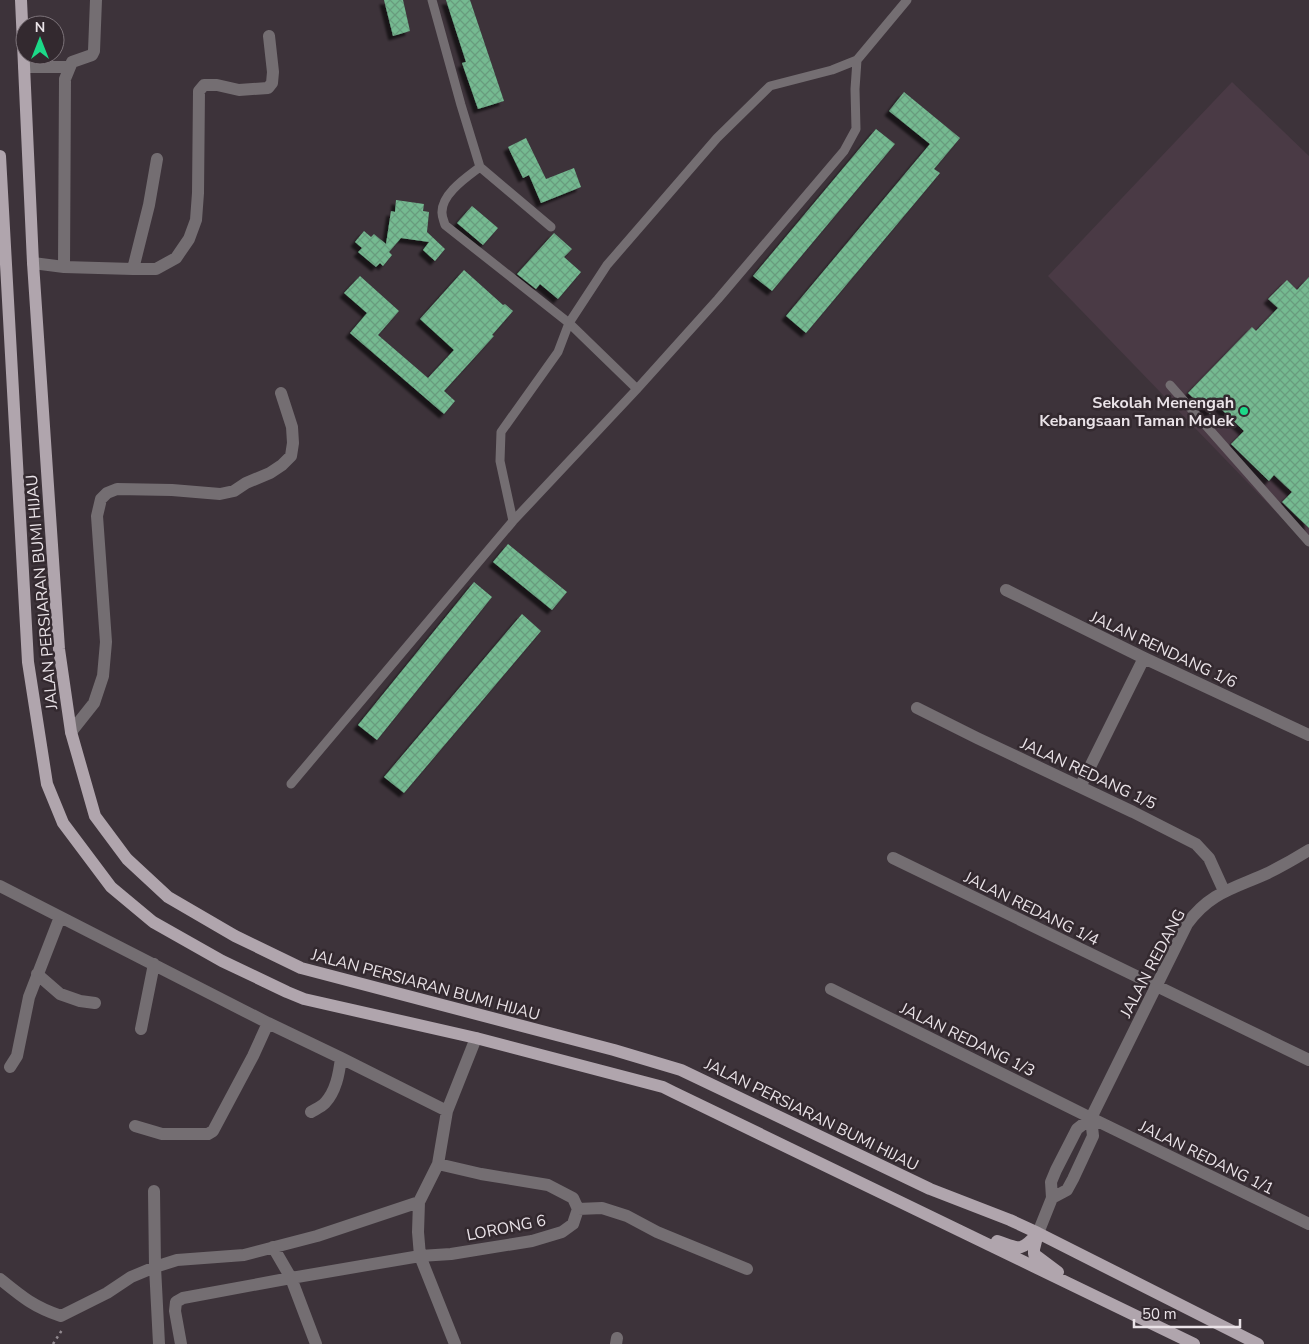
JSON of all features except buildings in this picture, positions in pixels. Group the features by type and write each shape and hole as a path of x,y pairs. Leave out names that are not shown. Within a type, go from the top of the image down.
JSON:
{"main road":[{"name":"JALAN PERSIARAN BUMI HIJAU","path":"21,0 33,263 59,649 71,732 95,816 127,860 168,897 235,936 301,968 614,1050 681,1070 930,1189 1038,1233 1258,1344"},
{"name":"JALAN PERSIARAN BUMI HIJAU","path":"0,156 3,245 28,662 47,784 63,823 111,887 153,922 222,961 304,999 476,1038 663,1088 1194,1344"},
{"path":"961,1231 1016,1247 1028,1245 1038,1233"},
{"path":"1038,1233 1034,1254 1100,1300"}],"street":[{"path":"64,267 65,79 72,62 92,55 94,51 96,0"},
{"path":"33,263 64,267 156,269 176,258 189,239 196,220 199,91 204,85 217,85 239,90 268,88 272,83 273,72 268,36"},
{"path":"24,67 69,68"},
{"path":"133,269 149,205 156,159"},
{"path":"71,732 94,703 103,676 106,642 98,516 101,499 107,493 117,489 220,494 234,491 246,483 270,473 291,456 294,443 292,427 281,393"},
{"name":"JALAN RENDANG 1/6","path":"1006,590 1144,658 1309,735"},
{"path":"1080,787 1144,658"},
{"name":"JALAN REDANG 1/5","path":"917,708 1196,844 1209,858 1224,891"},
{"name":"JALAN REDANG","path":"1038,1233 1052,1198 1051,1182 1056,1170 1077,1130 1090,1118 1187,924 1201,907 1224,891 1267,873 1309,850"},
{"name":"JALAN REDANG 1/4","path":"893,858 1309,1060"},
{"path":"0,886 268,1023 447,1111"},
{"path":"10,1067 17,1056 29,997 60,917"},
{"path":"141,1029 154,964"},
{"path":"37,974 60,994 80,1001 95,1003"},
{"name":"JALAN REDANG 1/3","path":"831,989 1090,1118"},
{"path":"135,1126 162,1134 208,1134 213,1131 253,1056 268,1023"},
{"path":"455,1344 420,1256 418,1202 438,1164 447,1111 476,1038"},
{"path":"311,1112 324,1105 333,1091 341,1058"},
{"name":"JALAN REDANG","path":"1052,1198 1066,1190 1073,1179 1093,1136 1090,1118"},
{"name":"JALAN REDANG 1/1","path":"1090,1118 1309,1224"},
{"name":"LORONG 6","path":"181,1344 175,1311 176,1302 183,1298 420,1256 451,1254 532,1241 562,1232 573,1224 578,1209 573,1198 548,1185 481,1174 438,1164"},
{"path":"154,1191 159,1344"},
{"path":"0,1279 24,1299 61,1316 107,1293 131,1277 155,1267 177,1260 244,1255 317,1236 418,1202"},
{"path":"578,1209 602,1208 627,1216 657,1232 747,1269"},
{"path":"273,1247 291,1278 316,1344"}],"lane":[{"path":"432,0 460,104 480,167 551,227"},
{"path":"513,521 500,461 501,432 558,352 569,323 607,265 717,138 770,86 832,70 856,60 907,0"},
{"path":"291,784 513,521 637,389 718,299 844,151 856,128 856,60"},
{"path":"480,167 448,195 442,212 445,225 569,323 637,389"},
{"path":"1170,385 1309,542"}],"shaded area":[{"name":"Sekolah Menengah Kebangsaan Taman Molek","path":"1232,82 1309,156 1309,546 1048,276"}],"place":[{"name":"Sekolah Menengah Kebangsaan Taman Molek","path":"1244,411"}]}
